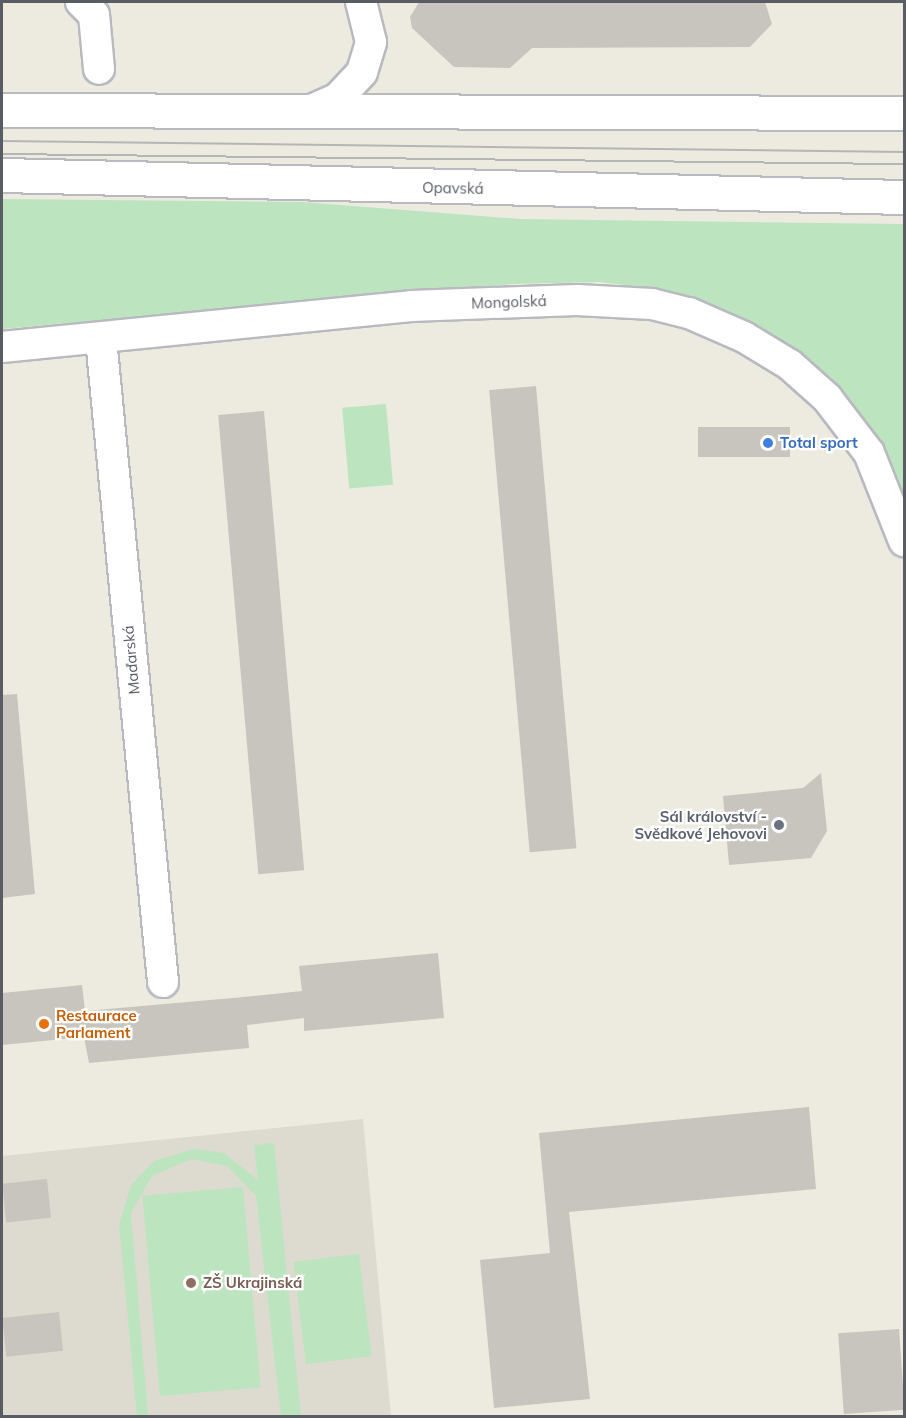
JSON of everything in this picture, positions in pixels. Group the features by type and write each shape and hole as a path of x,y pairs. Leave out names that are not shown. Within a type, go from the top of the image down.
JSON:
{"main road":[{"path":"2,110 904,113"},
{"name":"Opavská","path":"2,175 904,196"}],"street":[{"path":"81,2 94,15 99,69"},
{"path":"306,112 339,98 362,72 371,42 361,2"},
{"name":"Mongolská","path":"2,347 101,339 411,306 595,301 689,313 767,350 827,398 868,453 904,536"},
{"name":"Maďarská","path":"101,339 163,982"}],"shaded area":[{"name":"ZŠ Ukrajinská","path":"363,1119 391,1416 2,1416 2,1156"}],"green space":[{"path":"2,199 302,202 521,219 904,224 904,497 878,437 830,376 726,310 647,288 600,282 512,284 2,329"},
{"path":"386,404 393,485 349,489 342,408"},
{"path":"274,1143 301,1416 281,1416 256,1196 227,1166 191,1159 152,1176 131,1213 148,1416 137,1416 119,1225 131,1185 154,1161 193,1149 224,1153 258,1180 254,1145"},
{"path":"243,1187 261,1387 160,1396 142,1196"},
{"path":"359,1254 372,1356 306,1364 293,1262"}],"building":[{"path":"419,2 765,2 772,24 750,47 532,48 510,68 454,67 412,28 410,17"},
{"path":"536,386 576,848 530,852 489,390"},
{"path":"264,411 304,870 258,874 218,415"},
{"path":"698,427 790,427 790,457 698,457"},
{"path":"17,694 35,894 2,898 2,695"},
{"name":"Sál království - Svědkové Jehovovi","path":"821,773 827,831 811,858 729,865 723,796 803,788"},
{"path":"438,953 444,1018 304,1031 304,1018 247,1025 249,1048 89,1063 84,1037 2,1045 2,993 82,985 85,1011 244,997 302,991 299,966"},
{"path":"809,1107 816,1189 569,1212 590,1399 494,1408 480,1260 550,1253 539,1133"},
{"path":"47,1179 51,1218 6,1222 2,1184"},
{"path":"59,1312 63,1351 6,1357 2,1318"},
{"path":"899,1329 904,1410 844,1414 838,1333"}],"tram line":[{"path":"2,141 904,152"},
{"path":"2,154 904,164"}],"place":[{"name":"Total sport","path":"768,443"},
{"name":"Sál království - Svědkové Jehovovi","path":"779,825"},
{"name":"Restaurace Parlament","path":"44,1024"},
{"name":"ZŠ Ukrajinská","path":"191,1283"}]}
